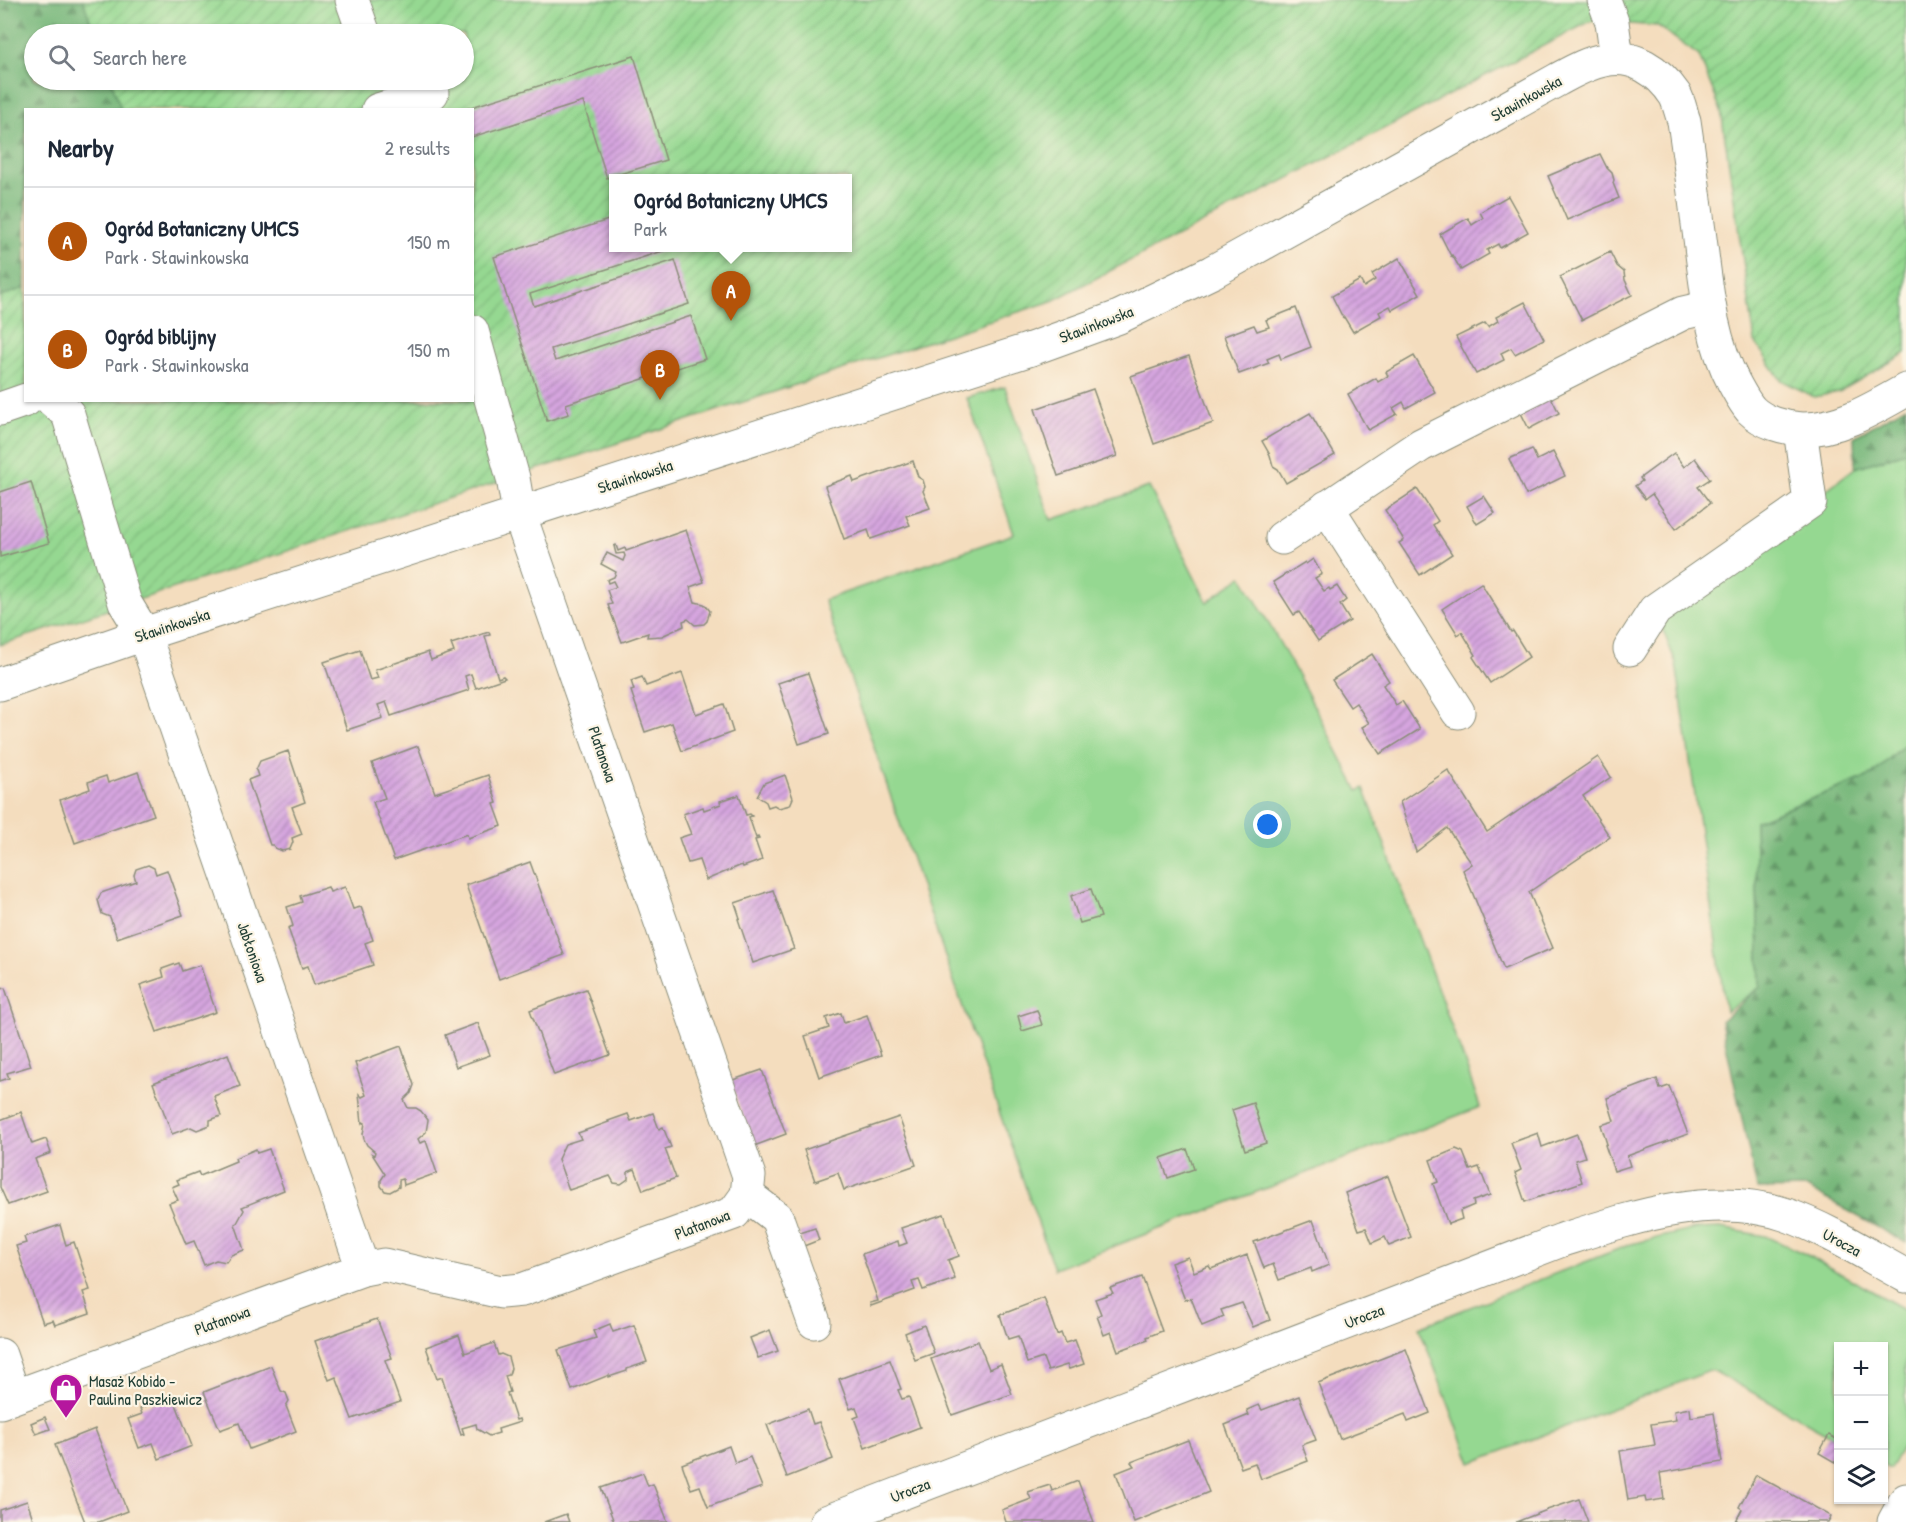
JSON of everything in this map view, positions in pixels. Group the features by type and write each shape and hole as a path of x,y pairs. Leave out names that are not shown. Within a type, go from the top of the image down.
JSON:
{"street":[{"path":"352,0 360,24"},
{"path":"1604,0 1612,22 1617,58"},
{"name":"Sławinkowska","path":"0,684 144,634 1031,349 1119,316 1212,272 1557,80 1580,68 1604,60 1617,58 1633,60 1647,66 1662,78 1676,96 1684,121 1696,310 1718,348 1739,394 1751,410 1767,421 1783,426 1800,429 1820,428 1839,424 1875,408 1906,390"},
{"path":"382,98 432,93 431,90"},
{"path":"1282,538 1421,446 1696,310"},
{"name":"Platanowa","path":"7,1399 363,1269 384,1265 501,1292 522,1290 734,1213 747,1195 749,1176 519,513 513,478 474,338"},
{"path":"0,409 24,401"},
{"name":"Jabłoniowa","path":"54,402 68,414 126,603 144,634 363,1269"},
{"path":"1630,649 1655,610 1810,502 1800,429"},
{"path":"1327,507 1458,712"},
{"path":"747,1195 777,1218 814,1322"},
{"name":"Urocza","path":"826,1522 1551,1244 1646,1215 1720,1204 1754,1207 1788,1216 1906,1276"},
{"path":"0,1355 7,1399"},
{"path":"1894,1522 1906,1500"}],"green space":[{"path":"0,0 83,0 91,24 24,24 24,90 114,90 121,108 24,108 24,288 0,297"},
{"path":"83,0 1906,0 1906,353 1839,392 1814,397 1781,380 1755,342 1721,111 1699,56 1658,26 1591,21 1052,301 0,645 0,297 24,288 24,402 474,402 474,108 121,108 114,90 474,90 474,24 91,24"},
{"path":"1005,387 1051,520 1149,487 1207,602 1242,576 1299,677 1358,791 1364,788 1480,1107 1054,1269 824,600 1014,534 967,398"},
{"path":"1906,406 1906,452 1855,468 1854,437"},
{"path":"1906,452 1906,743 1872,775 1755,821 1760,987 1726,1012 1676,663 1655,610 1855,468"},
{"path":"1906,743 1906,1243 1807,1188 1757,1189 1721,1021 1760,987 1755,821 1872,775"},
{"path":"1720,1228 1765,1236 1805,1254 1906,1310 1906,1440 1890,1469 1888,1468 1888,1342 1834,1342 1834,1438 1712,1370 1471,1463 1419,1327 1631,1244 1695,1229"}],"building":[{"path":"634,56 666,160 620,174 609,174 607,178 583,102 474,136 474,108 468,108"},
{"path":"1600,154 1612,173 1619,198 1567,220 1548,176"},
{"path":"1508,196 1528,232 1500,248 1498,244 1487,250 1489,254 1461,270 1440,234 1468,218 1472,225 1483,218 1480,212"},
{"path":"609,220 609,252 660,252 530,294 534,306 675,260 689,304 551,349 555,361 691,316 705,359 566,404 569,414 547,421 494,257"},
{"path":"1610,252 1617,266 1624,272 1632,295 1582,320 1560,277"},
{"path":"1399,258 1420,294 1392,310 1390,306 1379,312 1381,316 1353,332 1332,296 1360,280 1364,287 1375,280 1372,274"},
{"path":"1525,302 1544,339 1515,354 1511,348 1501,353 1504,360 1476,374 1456,337 1485,323 1488,327 1498,321 1496,317"},
{"path":"1296,308 1311,347 1281,359 1279,354 1267,359 1269,363 1239,374 1224,336 1254,325 1257,331 1269,327 1266,320"},
{"path":"1189,356 1213,423 1154,444 1131,376"},
{"path":"1414,356 1435,392 1406,408 1403,402 1393,408 1397,414 1368,430 1348,394 1376,378 1378,382 1388,376 1386,372"},
{"path":"1093,389 1117,456 1058,476 1035,409"},
{"path":"1551,397 1559,413 1529,429 1521,413"},
{"path":"1310,413 1335,455 1286,483 1278,469 1273,466 1262,441"},
{"path":"1532,449 1537,460 1553,452 1565,476 1526,495 1509,459"},
{"path":"1674,453 1684,467 1695,458 1710,479 1698,487 1710,503 1676,529 1652,494 1645,499 1635,486 1642,481 1640,478"},
{"path":"913,461 918,477 923,480 925,487 923,491 930,508 906,516 910,525 871,539 868,530 844,539 825,486 852,476 854,482"},
{"path":"31,482 49,543 0,557 0,492"},
{"path":"1417,489 1438,521 1433,525 1452,554 1420,575 1399,543 1404,540 1385,510"},
{"path":"1484,496 1495,513 1477,524 1467,506"},
{"path":"686,530 704,582 690,587 695,602 704,604 710,611 707,621 704,624 695,625 688,619 683,621 684,626 662,636 647,637 648,633 622,642 608,605 612,604 607,590 616,587 613,581 608,583 607,580 614,577 616,572 601,564 607,553 623,561 624,553 616,554 614,546 616,545 618,551 625,548 626,551"},
{"path":"1313,559 1322,574 1315,578 1324,591 1337,586 1346,600 1340,605 1350,621 1318,641 1299,612 1294,615 1273,582"},
{"path":"1481,583 1529,657 1490,683 1473,657 1476,655 1462,632 1458,635 1442,609"},
{"path":"489,632 490,635 485,636 498,678 503,676 505,678 476,688 471,674 465,676 469,690 391,716 386,702 378,705 383,718 347,730 324,662 360,650 370,680 378,678 375,670 428,652 431,660 454,652 451,644"},
{"path":"1372,654 1389,681 1383,685 1396,705 1402,701 1420,729 1380,754 1362,727 1369,723 1356,703 1350,707 1332,680"},
{"path":"682,673 696,714 724,704 733,732 682,751 672,723 645,732 631,691 634,690 631,681 642,677 646,686"},
{"path":"808,673 829,734 799,744 778,683"},
{"path":"418,746 435,793 488,775 497,803 494,804 502,826 468,838 467,834 394,860 373,802 385,798 372,763"},
{"path":"288,751 305,802 292,807 302,834 292,838 290,849 282,851 270,845 248,780 258,776 256,770 260,761"},
{"path":"1598,757 1611,777 1583,796 1610,837 1529,892 1553,948 1504,969 1463,870 1472,864 1447,828 1416,852 1400,802 1448,770 1487,832"},
{"path":"138,772 154,815 75,843 60,800 90,789 88,782 106,776 108,783"},
{"path":"785,775 793,798 790,805 779,808 774,805 768,807 766,802 757,796 764,783"},
{"path":"739,795 746,815 752,816 749,817 756,838 759,839 755,840 762,860 743,867 742,865 706,880 699,860 688,863 679,838 691,834 683,814 703,807 704,810 721,804 720,801"},
{"path":"530,862 564,955 499,979 466,885"},
{"path":"148,865 154,868 156,874 167,870 183,915 117,938 110,917 102,914 98,900 101,893 136,881 134,875 136,869"},
{"path":"328,887 330,892 345,887 353,909 361,907 373,940 365,943 373,965 314,985 308,966 302,968 288,928 293,926 287,907 302,902 300,896"},
{"path":"1091,889 1101,917 1080,923 1071,896"},
{"path":"773,890 794,949 753,963 735,903"},
{"path":"179,963 182,971 200,965 216,1012 157,1032 140,985 164,977 162,969"},
{"path":"5,988 31,1066 7,1073 9,1078 0,1081 0,989"},
{"path":"586,989 610,1055 554,1075 530,1010"},
{"path":"1037,1010 1042,1025 1022,1031 1018,1016"},
{"path":"841,1013 844,1023 867,1015 881,1055 819,1077 805,1036 829,1028 826,1018"},
{"path":"478,1023 490,1055 456,1067 445,1035"},
{"path":"401,1046 414,1085 411,1093 404,1100 408,1108 421,1111 428,1120 426,1132 418,1139 420,1143 426,1141 437,1173 404,1185 403,1179 399,1180 399,1187 390,1192 385,1191 381,1186 381,1180 385,1174 372,1154 374,1155 375,1152 364,1139 365,1123 362,1123 359,1094 362,1097 366,1095 355,1063"},
{"path":"228,1054 240,1086 214,1096 221,1116 210,1120 210,1125 197,1130 191,1127 172,1134 153,1083"},
{"path":"762,1070 786,1134 754,1146 730,1081"},
{"path":"1657,1079 1660,1089 1669,1086 1688,1134 1627,1156 1630,1166 1614,1171 1601,1125 1614,1121 1607,1098"},
{"path":"1253,1103 1266,1143 1245,1150 1232,1110"},
{"path":"21,1112 32,1144 46,1139 51,1153 35,1159 47,1191 8,1205 0,1187 0,1120"},
{"path":"653,1113 659,1129 663,1127 671,1147 665,1149 676,1178 643,1190 635,1169 628,1172 628,1179 621,1184 614,1183 610,1176 569,1190 558,1159 565,1144 581,1139 578,1133 608,1121 628,1114 631,1121"},
{"path":"899,1117 916,1165 844,1190 838,1173 815,1181 804,1150"},
{"path":"1538,1133 1542,1147 1577,1134 1585,1157 1575,1160 1582,1182 1525,1202 1515,1173 1521,1170 1511,1143"},
{"path":"256,1149 257,1153 269,1149 284,1190 242,1207 244,1210 235,1224 244,1250 231,1255 226,1262 216,1260 204,1265 194,1241 186,1244 169,1203 178,1200 172,1187 179,1184 177,1180 198,1172 200,1176 236,1161 235,1158"},
{"path":"1187,1149 1194,1169 1168,1178 1161,1158"},
{"path":"1456,1149 1463,1152 1470,1170 1479,1167 1490,1195 1473,1201 1474,1205 1460,1211 1462,1219 1448,1224 1433,1184 1438,1182 1430,1160"},
{"path":"1388,1176 1411,1237 1389,1246 1385,1237 1372,1243 1366,1228 1359,1230 1345,1193"},
{"path":"944,1214 959,1256 948,1260 955,1279 923,1290 919,1280 912,1282 915,1290 871,1306 870,1303 878,1301 862,1254 898,1241 899,1246 907,1243 901,1228"},
{"path":"1313,1220 1329,1265 1312,1272 1311,1268 1279,1280 1273,1264 1264,1268 1254,1242"},
{"path":"60,1225 66,1245 74,1242 90,1290 83,1292 90,1313 55,1325 53,1320 43,1323 16,1246 26,1243 24,1237"},
{"path":"815,1228 819,1240 804,1246 799,1233"},
{"path":"1247,1255 1270,1320 1253,1327 1242,1303 1221,1310 1224,1317 1202,1326 1191,1298 1185,1300 1171,1263 1188,1257 1194,1272 1209,1266 1211,1269"},
{"path":"1142,1277 1162,1331 1147,1337 1148,1340 1118,1351 1111,1332 1104,1335 1097,1316 1101,1314 1095,1299 1113,1293 1110,1288"},
{"path":"1044,1298 1057,1335 1061,1333 1065,1343 1075,1340 1084,1364 1069,1369 1067,1365 1048,1371 1043,1358 1027,1363 1018,1336 1008,1339 1000,1315"},
{"path":"377,1319 392,1358 385,1360 400,1402 352,1419 336,1377 329,1380 315,1341"},
{"path":"610,1324 613,1332 634,1325 647,1362 572,1390 558,1350 596,1338 593,1331"},
{"path":"924,1325 934,1353 915,1360 905,1333"},
{"path":"770,1330 778,1351 758,1358 750,1338"},
{"path":"459,1335 465,1353 494,1343 498,1355 508,1357 511,1368 509,1375 505,1376 510,1392 507,1393 516,1420 519,1419 520,1422 498,1429 499,1433 489,1436 477,1429 476,1424 462,1428 464,1434 461,1435 442,1377 437,1379 426,1347"},
{"path":"978,1341 989,1369 1001,1364 1012,1394 952,1415 931,1359"},
{"path":"1406,1349 1430,1413 1408,1422 1405,1414 1340,1439 1318,1383"},
{"path":"890,1360 901,1389 898,1390 902,1399 909,1397 920,1427 865,1448 854,1418 859,1416 856,1407 850,1409 839,1379"},
{"path":"271,1366 281,1391 286,1393 289,1401 286,1406 296,1431 249,1449 239,1423 220,1430 204,1392"},
{"path":"173,1396 192,1446 159,1459 153,1443 139,1448 128,1419 142,1414 140,1408"},
{"path":"1299,1396 1316,1440 1302,1445 1308,1461 1261,1479 1255,1463 1241,1468 1225,1425 1249,1415 1247,1410 1259,1405 1262,1410"},
{"path":"1690,1408 1691,1417 1714,1413 1722,1462 1660,1473 1664,1499 1646,1502 1645,1497 1628,1500 1620,1451 1655,1445 1651,1424 1676,1420 1674,1411"},
{"path":"808,1409 813,1424 819,1422 833,1459 787,1477 767,1425"},
{"path":"45,1417 50,1429 36,1434 31,1423"},
{"path":"95,1429 127,1511 99,1522 85,1522 55,1445"},
{"path":"1829,1435 1834,1438 1834,1462 1819,1453"},
{"path":"1188,1440 1209,1492 1134,1522 1116,1473 1134,1466 1131,1462"},
{"path":"729,1446 735,1463 750,1457 762,1487 708,1507 700,1486 691,1489 682,1464"},
{"path":"643,1473 648,1486 653,1484 668,1522 614,1522 601,1488"},
{"path":"1756,1475 1831,1516 1828,1522 1736,1521 1742,1509 1739,1507"},
{"path":"1078,1481 1094,1522 1006,1522 1002,1510 1031,1499 1028,1492 1050,1485 1052,1491"},
{"path":"1579,1499 1588,1522 1516,1522 1547,1510"},
{"path":"27,1501 34,1522 0,1522 0,1510"},
{"path":"566,1514 569,1522 544,1522"}],"place":[{"name":"Ogród Botaniczny UMCS","path":"731,321"},
{"name":"Ogród biblijny","path":"660,400"},
{"name":"Masaż Kobido - Paulina Paszkiewicz","path":"66,1419"}]}
